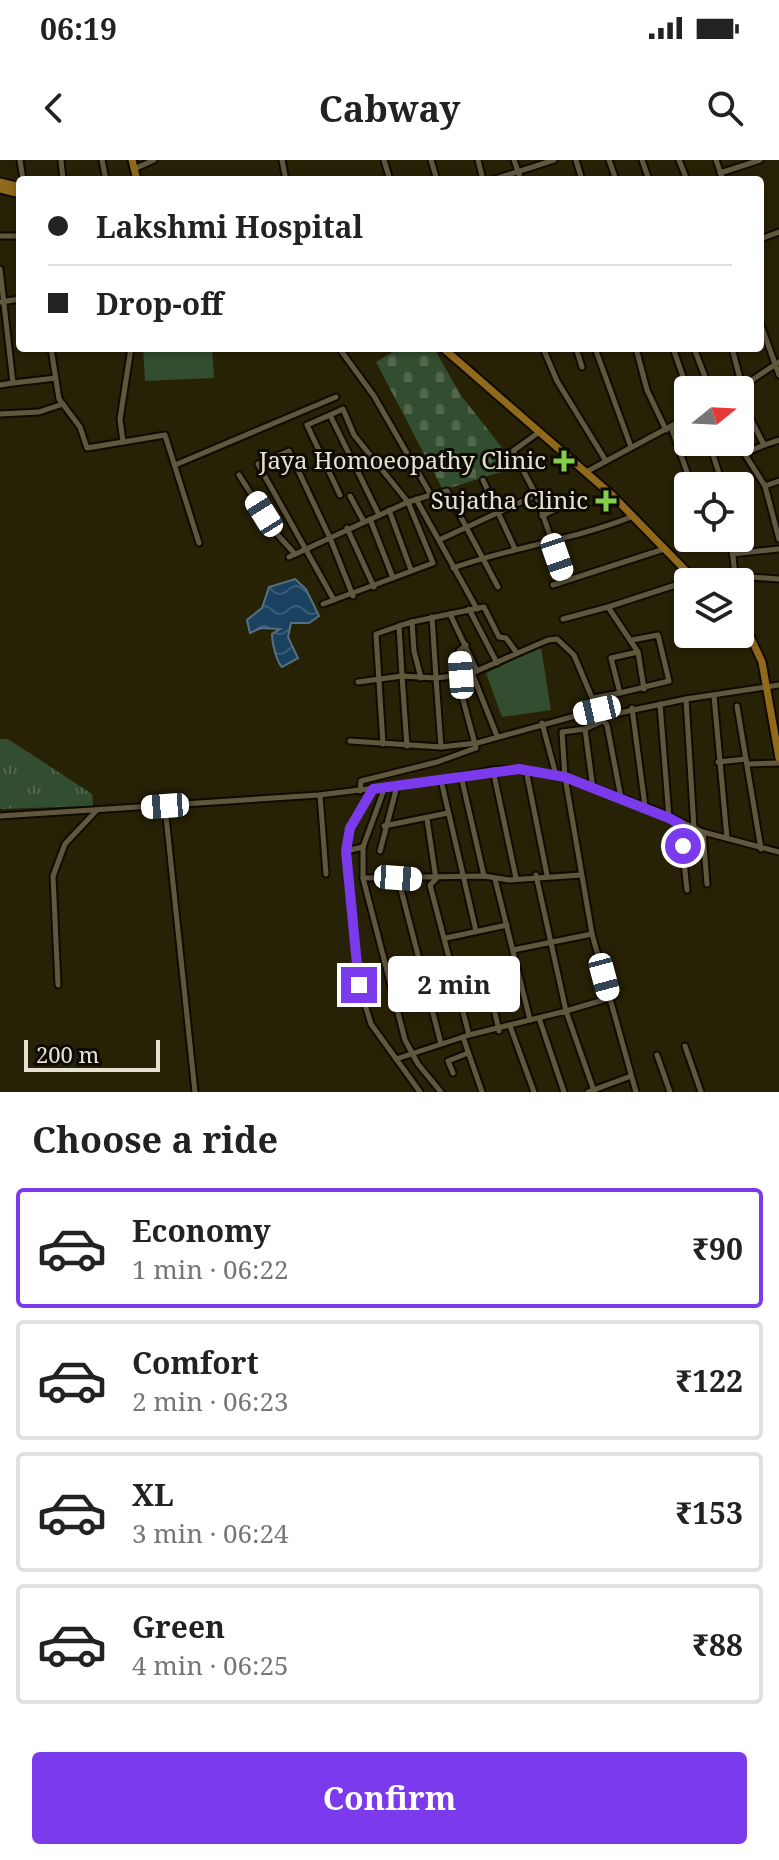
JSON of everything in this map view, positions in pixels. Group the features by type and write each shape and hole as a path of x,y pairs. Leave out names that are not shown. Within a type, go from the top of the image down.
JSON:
{"main road":[{"path":"132,160 136,176"},
{"path":"447,352 585,472 683,568"},
{"path":"754,645 769,685 779,760"}],"street":[{"path":"134,169 154,160"},
{"path":"522,176 553,160"},
{"path":"716,160 721,176"},
{"path":"720,173 760,160"},
{"path":"0,269 1,302 13,383"},
{"path":"764,332 779,375"},
{"path":"52,352 63,404 80,427 87,448 165,435 199,543"},
{"path":"123,442 120,419 130,352"},
{"path":"342,352 374,396 431,495"},
{"path":"545,352 557,381 606,461"},
{"path":"577,352 582,367"},
{"path":"596,352 631,447"},
{"path":"637,352 647,390 686,472"},
{"path":"674,352 683,376"},
{"path":"696,352 705,376"},
{"path":"733,352 738,376"},
{"path":"754,379 777,363"},
{"path":"0,385 56,378"},
{"path":"175,465 336,397"},
{"path":"0,414 39,412 63,404"},
{"path":"323,604 353,596 433,563 408,502 354,435 343,409 307,425 340,495"},
{"path":"330,415 379,515"},
{"path":"585,472 674,425"},
{"path":"754,425 764,445"},
{"path":"538,433 513,451 536,495 563,573"},
{"path":"754,449 779,440"},
{"path":"334,600 258,464 287,451 330,538 353,596"},
{"path":"747,456 765,486 779,539"},
{"path":"239,475 292,556 305,547 408,502 447,491 498,587"},
{"path":"483,480 515,549"},
{"path":"765,486 779,481"},
{"path":"439,540 536,495"},
{"path":"350,496 367,521 393,579"},
{"path":"542,516 577,498"},
{"path":"416,499 453,568 497,663"},
{"path":"389,510 411,570"},
{"path":"453,568 631,517"},
{"path":"347,528 374,587"},
{"path":"553,585 664,549"},
{"path":"734,568 732,554 779,549"},
{"path":"754,577 779,579"},
{"path":"563,619 674,586"},
{"path":"383,744 376,634 432,617 484,607 499,637 506,638 517,654"},
{"path":"608,607 638,652 644,689"},
{"path":"450,614 466,645 497,736"},
{"path":"432,617 441,747"},
{"path":"412,622 414,651 421,678"},
{"path":"399,626 407,746"},
{"path":"593,698 669,681 658,635 632,640"},
{"path":"358,682 402,676 461,676 557,639 574,655 597,710 607,725 621,798"},
{"path":"466,645 459,651 462,696 477,743"},
{"path":"620,693 611,658 638,652"},
{"path":"636,1092 592,934 565,777 562,732 585,729 632,708 779,685"},
{"path":"714,696 727,838"},
{"path":"686,699 694,828"},
{"path":"660,704 669,818"},
{"path":"737,706 761,849"},
{"path":"632,708 645,806"},
{"path":"350,741 441,747 477,743 597,710"},
{"path":"542,723 556,775"},
{"path":"585,729 593,789"},
{"path":"360,791 361,781 437,762 467,752 477,743"},
{"path":"552,753 563,750"},
{"path":"718,762 779,760"},
{"path":"0,816 320,795 441,780 493,770 526,770 565,777 645,806 680,824 779,852"},
{"path":"493,770 516,878"},
{"path":"526,770 547,875"},
{"path":"461,776 484,876"},
{"path":"441,780 476,931"},
{"path":"380,851 397,785"},
{"path":"385,787 363,847 363,878 411,1053 441,1092"},
{"path":"373,789 350,828 346,851 362,997 371,1024 420,1092"},
{"path":"320,795 326,874"},
{"path":"165,806 195,1092"},
{"path":"58,985 53,876 65,844 97,809"},
{"path":"384,826 448,813"},
{"path":"427,819 436,879"},
{"path":"680,824 687,890"},
{"path":"703,832 707,884"},
{"path":"346,851 363,847"},
{"path":"536,875 566,1011 591,1091 631,1076"},
{"path":"363,878 484,876 495,879 581,875"},
{"path":"398,878 441,1044"},
{"path":"436,879 430,885 457,983 468,1053 482,1092"},
{"path":"495,879 530,1020"},
{"path":"446,938 507,925"},
{"path":"513,950 592,934"},
{"path":"457,983 517,968"},
{"path":"390,982 452,969"},
{"path":"487,977 499,1031"},
{"path":"396,1059 466,1036 499,1031 610,998"},
{"path":"539,1018 564,1092"},
{"path":"510,1026 534,1092"},
{"path":"685,1046 701,1092"},
{"path":"453,1073 448,1061 468,1053"},
{"path":"657,1055 670,1092"}],"green space":[{"path":"143,352 212,352 214,378 145,381"},
{"path":"392,352 436,352 460,394 517,467 443,490 376,362"},
{"path":"541,647 551,710 502,717 486,673"},
{"path":"0,739 8,739 92,794 93,806 0,809"}],"water":[{"path":"295,579 306,589 319,616 309,623 291,623 288,637 298,658 282,667 272,634 280,629 261,628 250,633 247,620 262,608 269,587"}],"place":[{"name":"Jaya Homoeopathy Clinic","path":"564,461"},
{"name":"Sujatha Clinic","path":"606,501"}],"route":[{"path":"359,985 346,851 350,828 373,789 493,770 519,769 556,775 653,809 680,824 683,846"}]}
